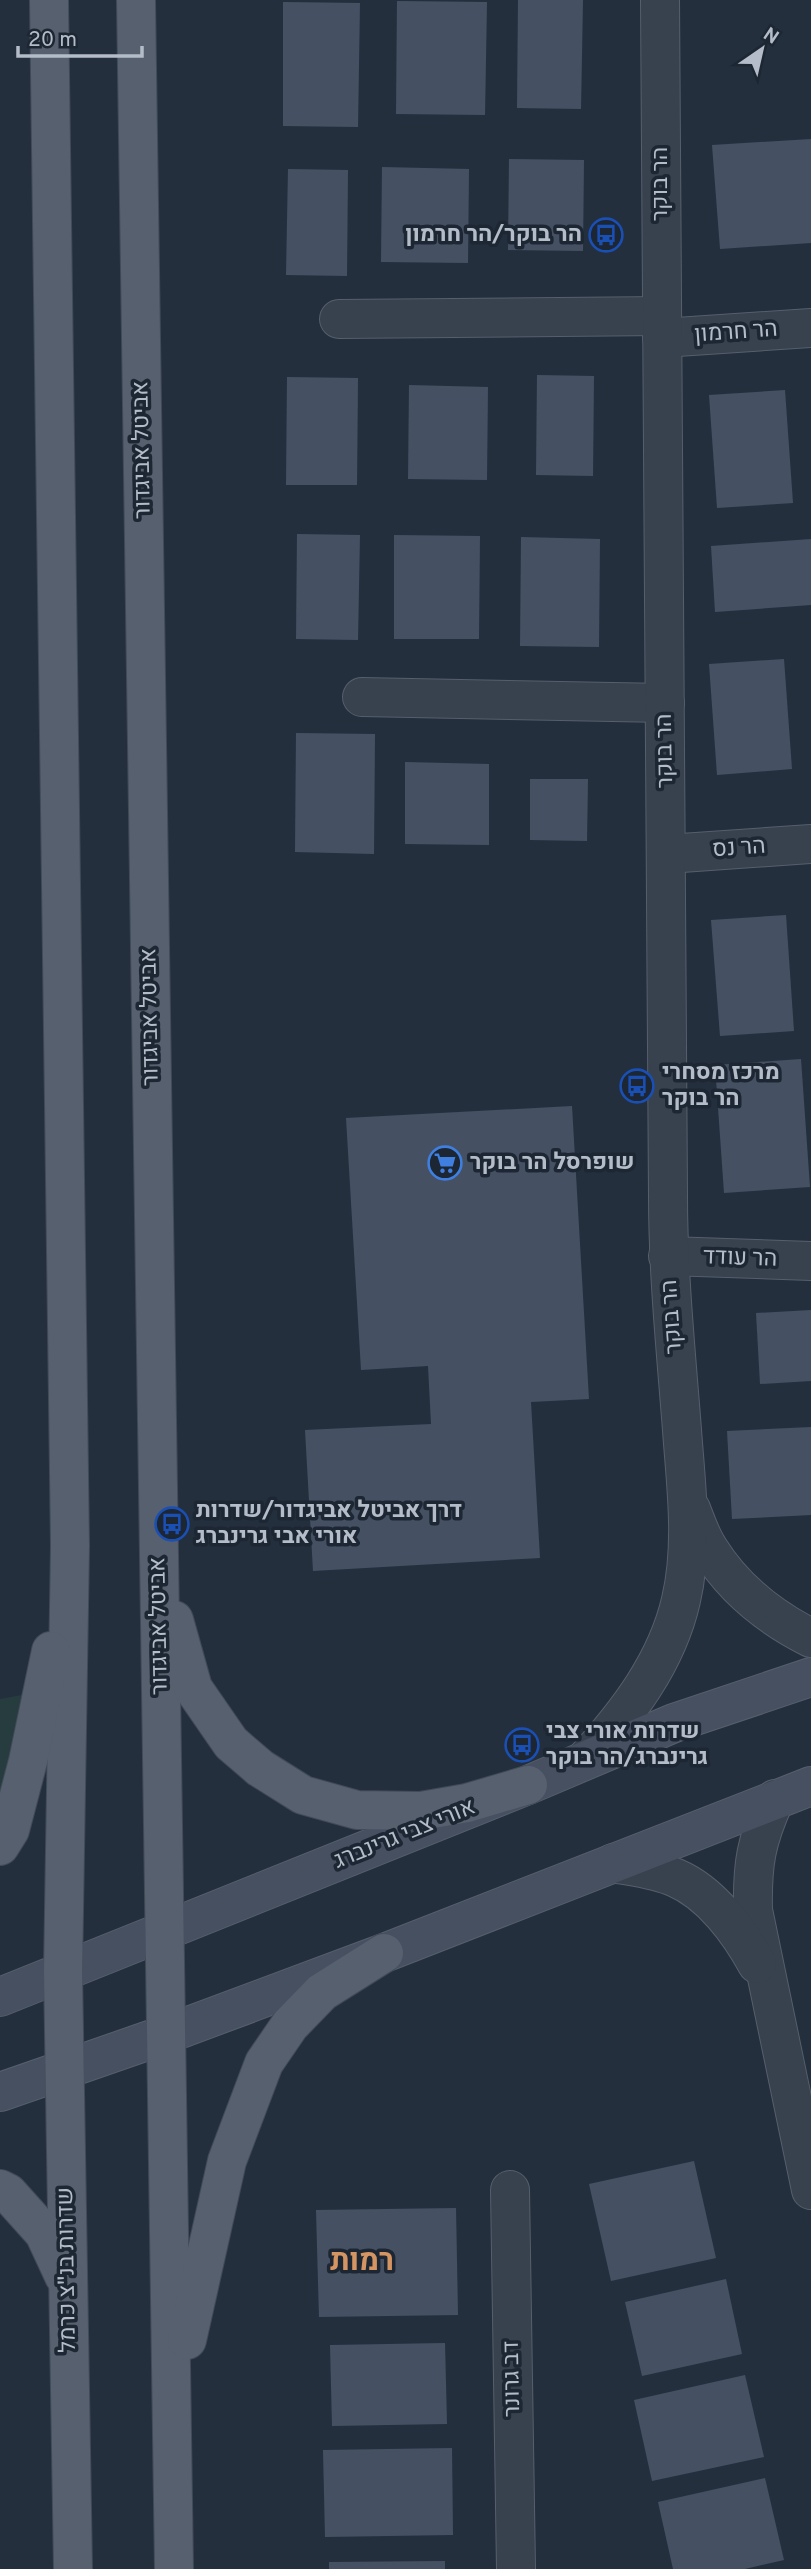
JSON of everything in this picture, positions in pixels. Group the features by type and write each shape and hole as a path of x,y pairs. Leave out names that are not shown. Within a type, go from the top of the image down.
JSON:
{"main road":[{"path":"49,0 70,1546 63,1972"},
{"name":"אביטל אביגדור","path":"136,0 167,2034"},
{"path":"0,1846 10,1830 28,1761 70,1546"},
{"path":"159,1563 193,1689 231,1743 260,1768 303,1795 357,1810 421,1811 528,1786"},
{"name":"אורי צבי גרינברג","path":"0,1997 528,1786 674,1723 811,1677"},
{"path":"0,2092 167,2034 384,1953 811,1786"},
{"path":"173,2404 227,2161 264,2063 290,2025 322,1992 384,1953"},
{"name":"שדרות בנ\"צ כרמל","path":"63,1972 73,2569"},
{"path":"167,2034 174,2569"},
{"path":"0,2189 8,2193 44,2233 67,2284"}],"street":[{"name":"הר בוקר","path":"585,1760 631,1706 666,1643 681,1601 689,1548 668,1256 660,0"},
{"name":"הר חרמון","path":"339,318 662,327 811,328"},
{"path":"362,697 665,703"},
{"name":"הר נס","path":"667,854 811,844"},
{"name":"הר עודד","path":"668,1256 811,1261"},
{"name":"הר בוקר","path":"687,1500 708,1547 735,1584 763,1610 811,1638"},
{"path":"775,1799 760,1832 752,1868 752,1910 811,2190"},
{"path":"612,1863 650,1870 678,1879 702,1895 731,1923 755,1961 770,1995"},
{"name":"דב גרונר","path":"510,2190 516,2569"}],"green space":[{"path":"43,1691 0,1846 0,1699"}],"building":[{"path":"518,0 583,0 581,109 517,108"},
{"path":"397,1 487,2 485,115 396,114"},
{"path":"283,2 360,3 358,127 283,126"},
{"path":"811,139 811,243 720,249 712,145"},
{"path":"509,159 584,160 583,251 508,250"},
{"path":"382,167 469,169 468,263 381,262"},
{"path":"288,169 348,170 347,276 286,275"},
{"path":"537,375 594,376 593,476 536,475"},
{"path":"287,377 358,378 357,485 286,485"},
{"path":"409,385 488,387 487,480 408,479"},
{"path":"785,390 793,503 717,508 709,395"},
{"path":"297,534 360,535 358,640 296,639"},
{"path":"394,535 480,536 479,639 394,639"},
{"path":"521,537 600,539 599,647 520,646"},
{"path":"811,539 811,605 715,612 711,546"},
{"path":"784,659 792,769 717,775 709,664"},
{"path":"296,733 375,734 374,854 295,852"},
{"path":"405,762 489,764 489,845 405,844"},
{"path":"530,779 588,779 587,841 530,840"},
{"path":"786,915 794,1031 720,1036 711,920"},
{"path":"801,1059 810,1187 724,1193 715,1065"},
{"path":"572,1106 589,1399 531,1402 540,1558 313,1571 305,1430 431,1424 428,1366 361,1370 346,1118"},
{"path":"811,1310 811,1381 760,1384 756,1313"},
{"path":"811,1427 811,1515 732,1519 727,1431"},
{"path":"694,2161 716,2258 611,2281 589,2184"},
{"path":"456,2208 458,2315 319,2317 316,2210"},
{"path":"726,2279 742,2354 642,2376 625,2302"},
{"path":"445,2343 447,2424 332,2426 330,2345"},
{"path":"745,2375 764,2457 652,2481 634,2400"},
{"path":"452,2448 453,2535 325,2537 323,2450"},
{"path":"765,2478 784,2560 745,2569 673,2569 658,2502"},
{"path":"445,2561 445,2569 329,2569 329,2562"}],"place":[{"name":"הר בוקר/הר חרמון","path":"606,235"},
{"name":"מרכז מסחרי הר בוקר","path":"637,1086"},
{"name":"שופרסל הר בוקר","path":"445,1163"},
{"name":"דרך אביטל אביגדור/שדרות אורי אבי גרינברג","path":"172,1524"},
{"name":"שדרות אורי צבי גרינברג/הר בוקר","path":"522,1745"}],"district":[{"name":"רמות","path":"362,2262"}]}
